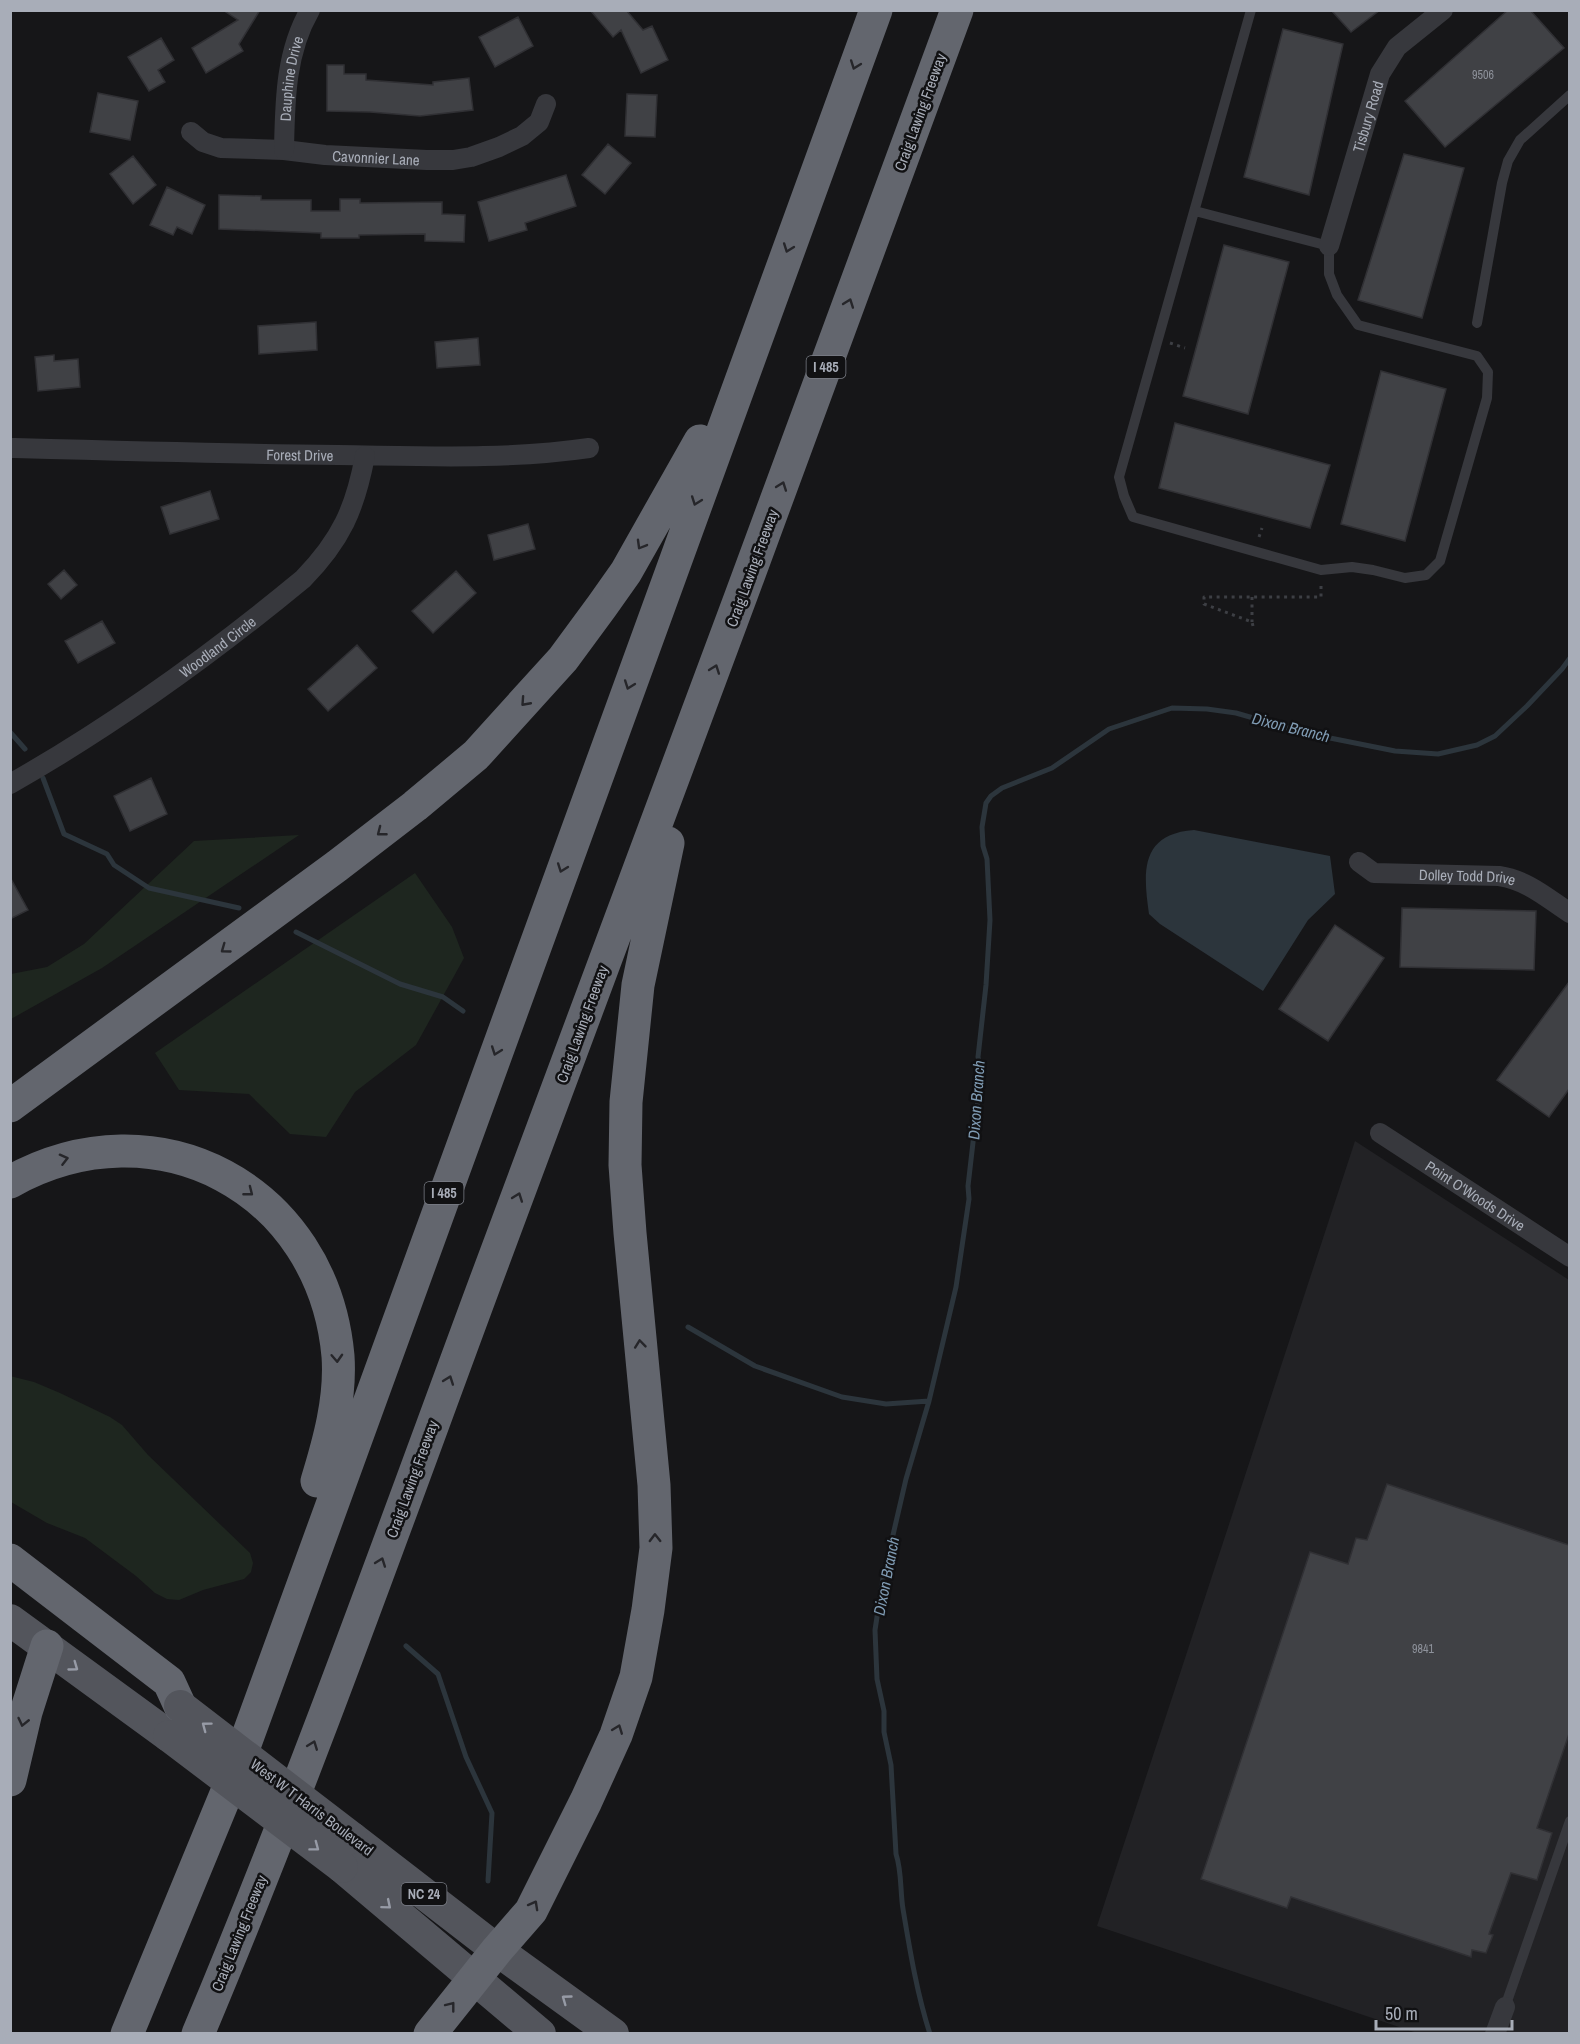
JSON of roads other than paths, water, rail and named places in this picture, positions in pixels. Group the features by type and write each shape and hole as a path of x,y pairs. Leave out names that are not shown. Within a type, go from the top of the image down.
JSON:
{"highway":[{"name":"I 485","path":"127,2034 232,1777 876,10"},
{"name":"Craig Lawing Freeway","path":"198,2034 238,1940 309,1754 694,724 957,10"},
{"path":"10,1106 337,866 415,806 476,754 563,659 608,598 666,503 752,348"},
{"path":"430,2034 531,1911 586,1801 615,1735 636,1677 656,1548 654,1485 625,1165 626,1102 638,985 694,724"},
{"path":"10,1182 56,1161 89,1153 120,1150 151,1152 186,1159 219,1173 254,1196 272,1211 296,1237 312,1264 323,1290 332,1320 338,1357 330,1439 300,1533 305,1574"},
{"path":"10,1560 169,1683 175,1721"},
{"path":"10,1780 26,1712 46,1646"}],"main road":[{"name":"West W T Harris Boulevard","path":"10,1581 175,1721 254,1800 342,1868 540,2034"},
{"name":"West W T Harris Boulevard","path":"10,1620 46,1646 265,1772 497,1950 613,2034"}],"street":[{"name":"Dauphine Drive","path":"284,150 286,93 290,66 295,45 310,10"},
{"name":"Tisbury Road","path":"1329,246 1380,75 1397,47 1443,10"},
{"name":"Cavonnier Lane","path":"191,132 203,142 221,148 427,160 471,157 522,136 539,122 546,104"},
{"name":"Forest Drive","path":"10,448 365,456 499,456 589,448"},
{"name":"Woodland Circle","path":"10,784 112,723 205,656 303,579 331,546 347,520 359,486 365,456"},
{"name":"Dolley Todd Drive","path":"1359,862 1374,873 1515,878 1569,913"},
{"name":"Point O'Woods Drive","path":"1380,1133 1569,1257"},
{"path":"1495,2034 1505,2007"},
{"path":"1502,2034 1505,2007"}],"lane":[{"path":"1195,211 1329,246 1329,274 1337,295 1358,325 1478,356 1488,372 1487,398 1440,561 1426,575 1405,578 1352,567 1321,570 1133,517 1124,496 1119,477 1251,10"},
{"path":"1477,323 1508,161 1520,140 1569,95"},
{"path":"1505,2007 1569,1821"}],"waterway":[{"name":"Dixon Branch","path":"930,2034 911,1956 903,1909 896,1854 891,1765 877,1679 875,1630 883,1578 906,1479 929,1401 956,1287 969,1199 968,1186 978,1099 978,1057 990,920 987,859 983,846 982,827 986,803 1002,788 1052,768 1109,729 1172,708 1236,713 1305,733 1395,751 1438,754 1477,745 1495,736 1527,706 1570,658"},
{"path":"10,732 25,749"},
{"path":"43,778 64,834 107,854 114,865 149,888 239,908"},
{"path":"296,932 400,984 443,997 463,1011"},
{"path":"688,1327 755,1366 842,1397 886,1404 929,1401"},
{"path":"406,1646 438,1674 466,1757 492,1813 488,1881"}]}
